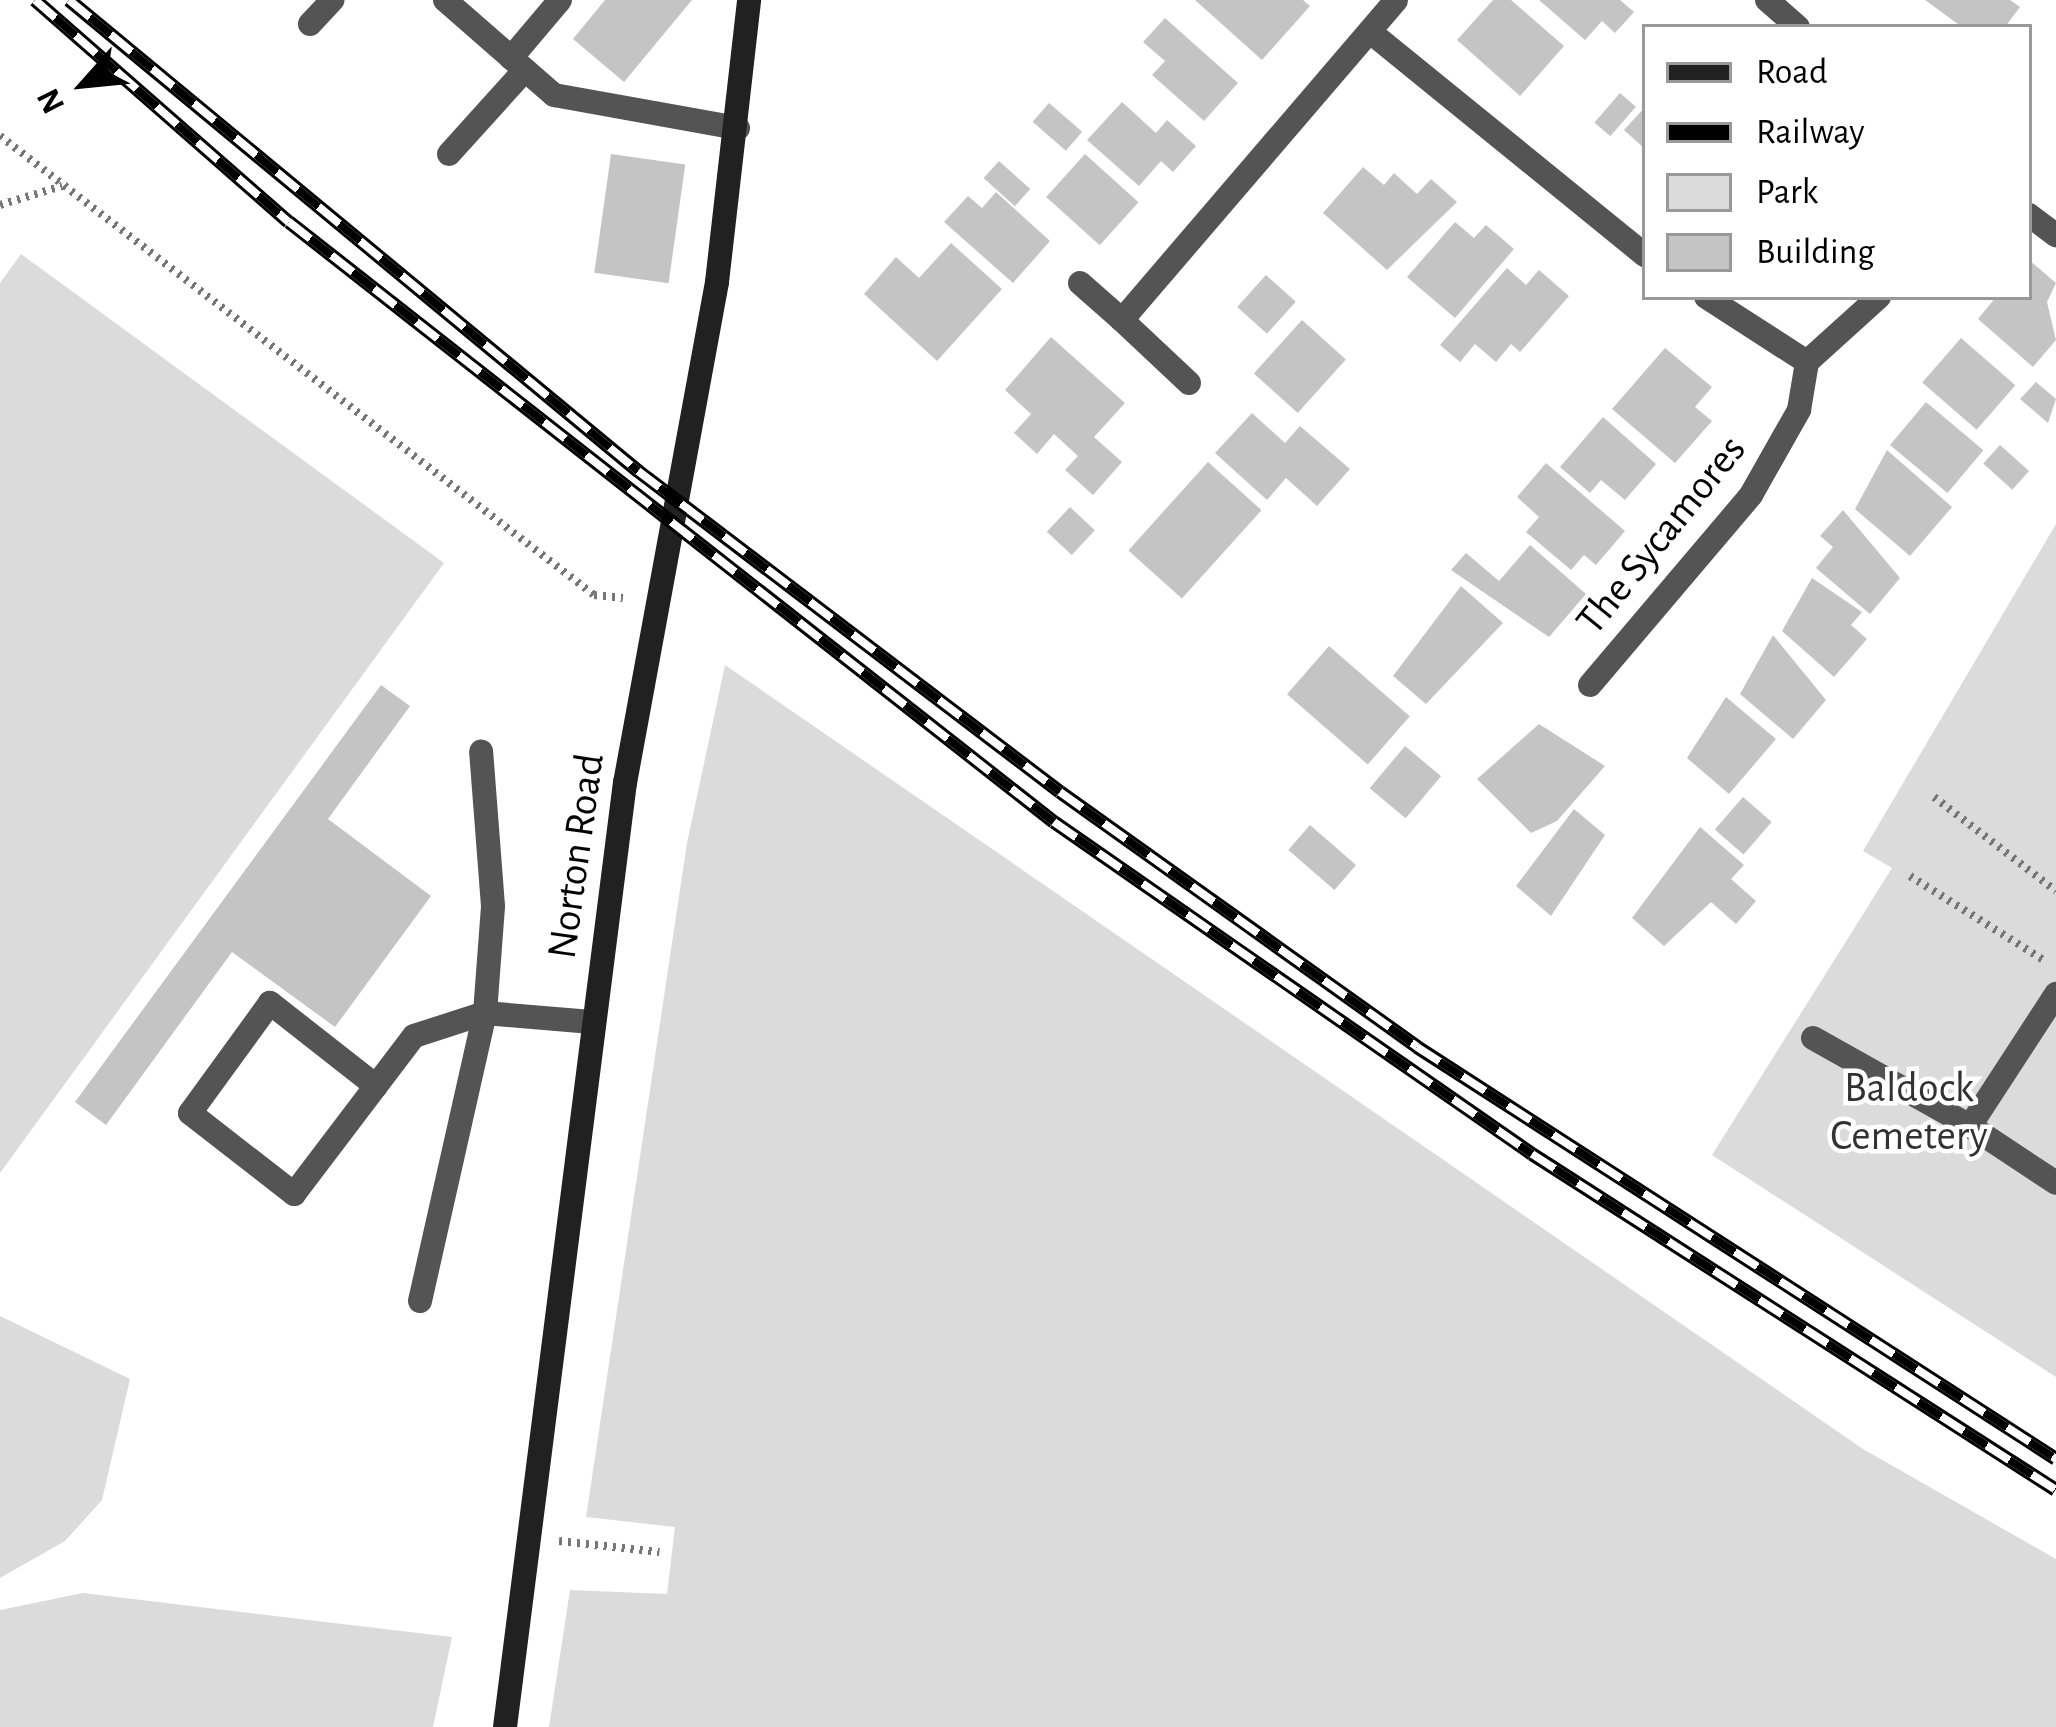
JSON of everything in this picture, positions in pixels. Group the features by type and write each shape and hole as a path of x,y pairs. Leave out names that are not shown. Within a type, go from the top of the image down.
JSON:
{"street":[{"path":"310,24 332,0"},
{"path":"445,0 518,64 578,106 738,128"},
{"path":"448,154 518,64 560,0"},
{"name":"Norton Road","path":"506,1727 592,1022 655,601 738,128 749,0"},
{"path":"1122,320 1374,35 1396,0"},
{"path":"1767,0 1795,24"},
{"path":"1374,35 1642,253"},
{"path":"2032,216 2056,235"},
{"path":"1080,283 1190,383"},
{"path":"1711,300 1807,362 1876,300"},
{"name":"The Sycamores","path":"1590,685 1751,495 1799,410 1807,362"},
{"path":"420,1301 485,1013 493,906 481,751"},
{"path":"1970,1126 2056,994"},
{"path":"376,1086 270,1003 190,1113 294,1194 414,1036 485,1013 592,1022"},
{"path":"1813,1038 1970,1126 2056,1183"}],"path":[{"path":"0,136 594,595 655,601"},
{"path":"0,205 62,186"},
{"path":"1934,797 2056,891"},
{"path":"1910,876 2056,968"},
{"path":"531,1538 659,1552"}],"green space":[{"path":"21,254 444,563 0,1173 0,283"},
{"name":"Baldock Cemetery","path":"2056,524 2056,1377 1712,1155 1892,868 1863,851"},
{"path":"725,665 1863,1449 2056,1559 2056,1727 549,1727 570,1590 667,1594 675,1527 586,1517 687,843"},
{"path":"0,1316 130,1379 102,1500 65,1541 0,1578"},
{"path":"83,1593 452,1637 433,1727 0,1727 0,1610"}],"building":[{"path":"605,0 692,0 624,82 573,39"},
{"path":"1195,0 1303,0 1310,6 1262,60"},
{"path":"1493,0 1511,0 1564,46 1520,96 1457,40"},
{"path":"1539,0 1620,0 1634,12 1615,33 1602,21 1585,40"},
{"path":"1925,0 2010,0 2020,7 2007,24 1958,24"},
{"path":"1165,18 1238,83 1204,121 1152,75 1165,61 1143,42"},
{"path":"1620,93 1636,107 1610,136 1594,122"},
{"path":"1122,102 1156,133 1167,120 1196,146 1173,172 1161,161 1139,186 1087,140"},
{"path":"1049,103 1082,132 1066,151 1033,122"},
{"path":"1642,110 1642,146 1624,130"},
{"path":"611,154 685,164 669,283 594,273"},
{"path":"1085,154 1139,202 1100,245 1046,197"},
{"path":"999,161 1030,189 1015,206 984,178"},
{"path":"1363,167 1384,185 1394,173 1417,194 1431,179 1457,202 1387,270 1323,213"},
{"path":"996,192 1050,241 1013,283 944,222 968,196 982,208"},
{"path":"1455,222 1474,238 1486,225 1514,249 1455,318 1407,277"},
{"path":"951,243 1002,289 937,361 864,294 896,257 919,278"},
{"path":"2032,263 2056,283 2047,302 2056,340 2033,367 1978,319 1994,300 2032,300"},
{"path":"1507,268 1526,285 1539,270 1569,296 1520,352 1511,344 1496,362 1475,344 1460,362 1440,345"},
{"path":"1266,275 1296,302 1267,334 1237,307"},
{"path":"1302,320 1346,359 1298,413 1254,374"},
{"path":"1051,337 1125,403 1094,437 1122,462 1093,495 1065,470 1078,456 1054,434 1037,454 1014,433 1031,414 1005,390"},
{"path":"1961,338 2015,385 1977,430 1922,383"},
{"path":"1665,348 1712,387 1695,407 1712,421 1675,463 1612,409"},
{"path":"2036,382 2056,399 2048,423 2020,399"},
{"path":"1926,402 1983,450 1947,493 1890,445"},
{"path":"1252,413 1285,443 1300,426 1350,469 1317,506 1286,478 1267,500 1215,453"},
{"path":"1603,417 1656,464 1625,500 1601,480 1590,493 1560,467"},
{"path":"2000,445 2029,471 2012,490 1983,464"},
{"path":"1887,450 1952,507 1910,556 1855,509"},
{"path":"1208,462 1262,510 1182,599 1128,550"},
{"path":"1546,463 1625,531 1596,565 1584,555 1571,570 1526,532 1539,517 1517,497"},
{"path":"1070,507 1095,530 1072,555 1047,532"},
{"path":"1843,510 1900,578 1870,614 1816,568 1833,547 1820,536"},
{"path":"1530,545 1586,594 1549,637 1451,570 1466,553 1499,581"},
{"path":"1812,578 1862,612 1851,625 1867,639 1834,677 1782,631"},
{"path":"1461,586 1503,623 1426,704 1393,676"},
{"path":"1773,635 1826,700 1793,739 1740,694"},
{"path":"1329,646 1410,716 1368,764 1287,694"},
{"path":"381,685 410,706 328,819 431,896 335,1027 232,952 106,1125 75,1102"},
{"path":"1726,697 1776,739 1729,794 1687,758"},
{"path":"1539,724 1605,766 1557,821 1531,833 1477,779"},
{"path":"1405,746 1441,776 1406,818 1370,788"},
{"path":"1743,797 1772,822 1743,854 1715,829"},
{"path":"1574,809 1605,835 1551,916 1516,886"},
{"path":"1310,825 1356,865 1334,890 1288,850"},
{"path":"1700,827 1744,865 1731,879 1756,901 1736,924 1711,902 1664,946 1632,918"}],"railway":[{"path":"35,0 289,222 1054,822 1532,1154 2056,1490"},
{"path":"69,0 638,471 1060,792 1417,1047 2056,1459"}]}
